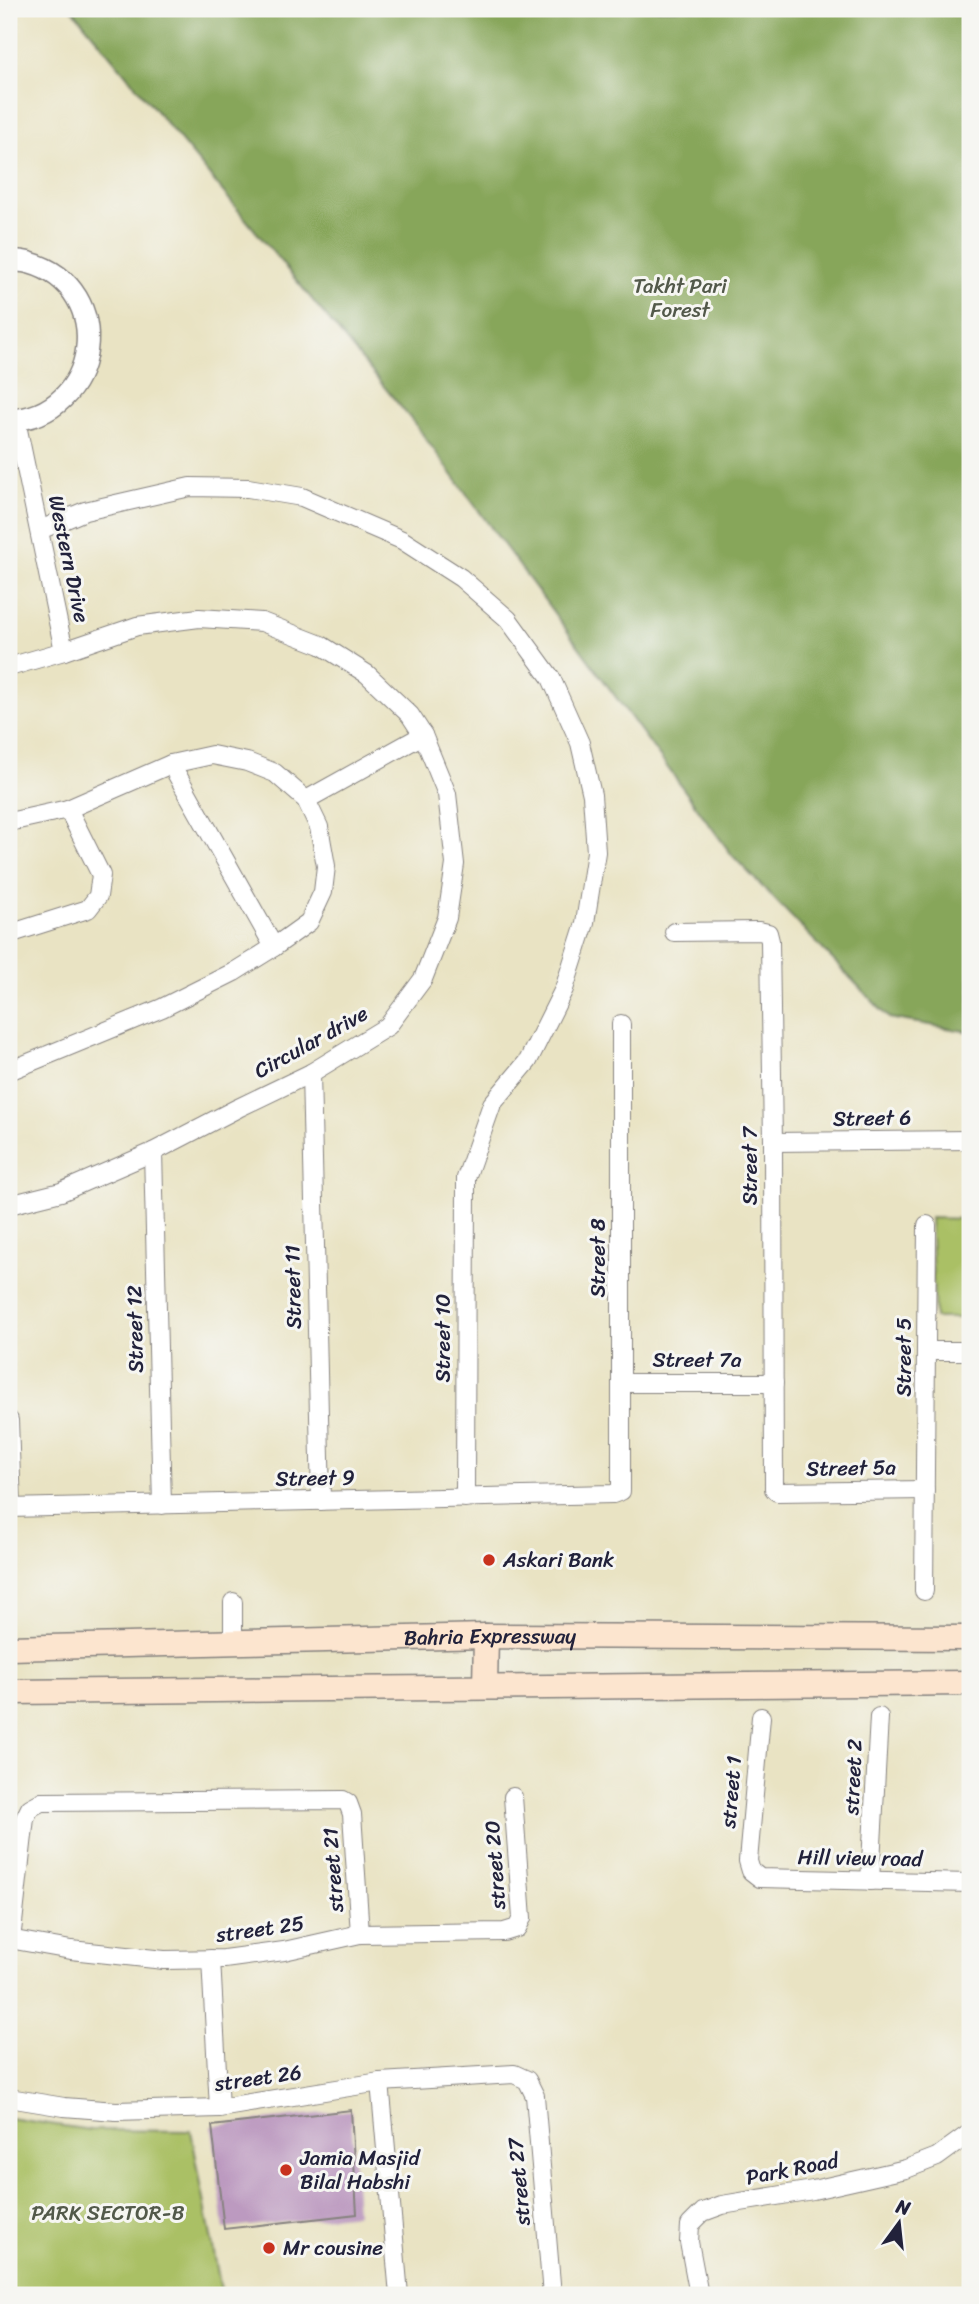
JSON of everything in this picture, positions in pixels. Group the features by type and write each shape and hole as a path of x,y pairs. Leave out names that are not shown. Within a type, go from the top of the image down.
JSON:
{"main road":[{"name":"Bahria Expressway","path":"9,1648 486,1636 970,1638"},
{"path":"485,1687 486,1636"},
{"path":"9,1692 970,1683"}],"street":[{"path":"9,260 30,263 54,274 72,291 85,314 89,339 85,365 73,388 55,405 32,416 12,420"},
{"name":"Western Drive","path":"9,667 64,650 40,530 12,420"},
{"name":"Street 10","path":"40,530 96,508 190,487 248,488 302,497 402,540 461,578 508,619 551,678 580,743 592,794 596,852 585,923 564,989 528,1061 492,1104 466,1178 465,1498"},
{"name":"Circular drive","path":"9,1205 61,1192 153,1152 311,1073 388,1026 423,979 447,918 455,864 447,794 423,734 410,715 367,674 321,645 262,622 199,618 137,626 64,650"},
{"path":"306,800 423,734"},
{"path":"9,822 68,809 171,764 212,755 247,762 275,773 306,800 318,827 327,866 323,892 309,922 274,947 234,972 162,1008 9,1070"},
{"path":"171,764 274,947"},
{"path":"9,934 88,909 98,896 101,875 68,809"},
{"name":"Street 7","path":"674,932 759,931 768,933 770,941 774,1383 772,1485 776,1492"},
{"name":"Street 8","path":"621,1024 621,1491"},
{"name":"Street 11","path":"311,1073 321,1501"},
{"name":"Street 6","path":"773,1142 970,1140"},
{"name":"Street 12","path":"153,1152 162,1505"},
{"name":"Street 5","path":"924,1591 927,1225"},
{"path":"927,1351 970,1351"},
{"name":"Street 7a","path":"621,1383 774,1383"},
{"path":"9,1420 10,1508"},
{"name":"Street 5a","path":"776,1492 925,1490"},
{"name":"Street 9","path":"10,1508 613,1494 621,1491"},
{"path":"233,1602 233,1642"},
{"name":"street 1","path":"751,1871 748,1861 761,1717"},
{"name":"street 2","path":"870,1881 879,1717"},
{"name":"street 20","path":"513,1797 522,1918 517,1928"},
{"name":"street 21","path":"10,1939 25,1818 35,1804 41,1802 336,1799 348,1803 352,1814 360,1934"},
{"name":"Hill view road","path":"751,1871 761,1878 970,1883"},
{"name":"street 25","path":"10,1939 71,1950 164,1960 211,1959 284,1951 360,1934 504,1932 517,1928"},
{"path":"211,1959 219,2108"},
{"name":"street 26","path":"9,2098 65,2108 116,2112 219,2108 380,2082 514,2074"},
{"name":"street 27","path":"514,2074 527,2080 535,2096 552,2295"},
{"path":"380,2082 399,2295"},
{"name":"Park Road","path":"699,2295 689,2242 691,2225 703,2212 722,2205 813,2190 906,2169 937,2157 970,2133"}],"green space":[{"name":"Takht Pari Forest","path":"72,9 970,9 970,1032 889,1018 732,855 415,424"},
{"path":"930,1218 970,1219 970,1318 935,1318"},
{"name":"PARK SECTOR-B","path":"9,2118 90,2130 191,2131 222,2295 9,2295"}],"building":[{"name":"Jamia Masjid Bilal Habshi","path":"351,2110 357,2214 224,2229 212,2126"}],"place":[{"name":"Askari Bank","path":"489,1560"},
{"name":"Jamia Masjid Bilal Habshi","path":"286,2170"},
{"name":"Mr cousine","path":"269,2248"}]}
